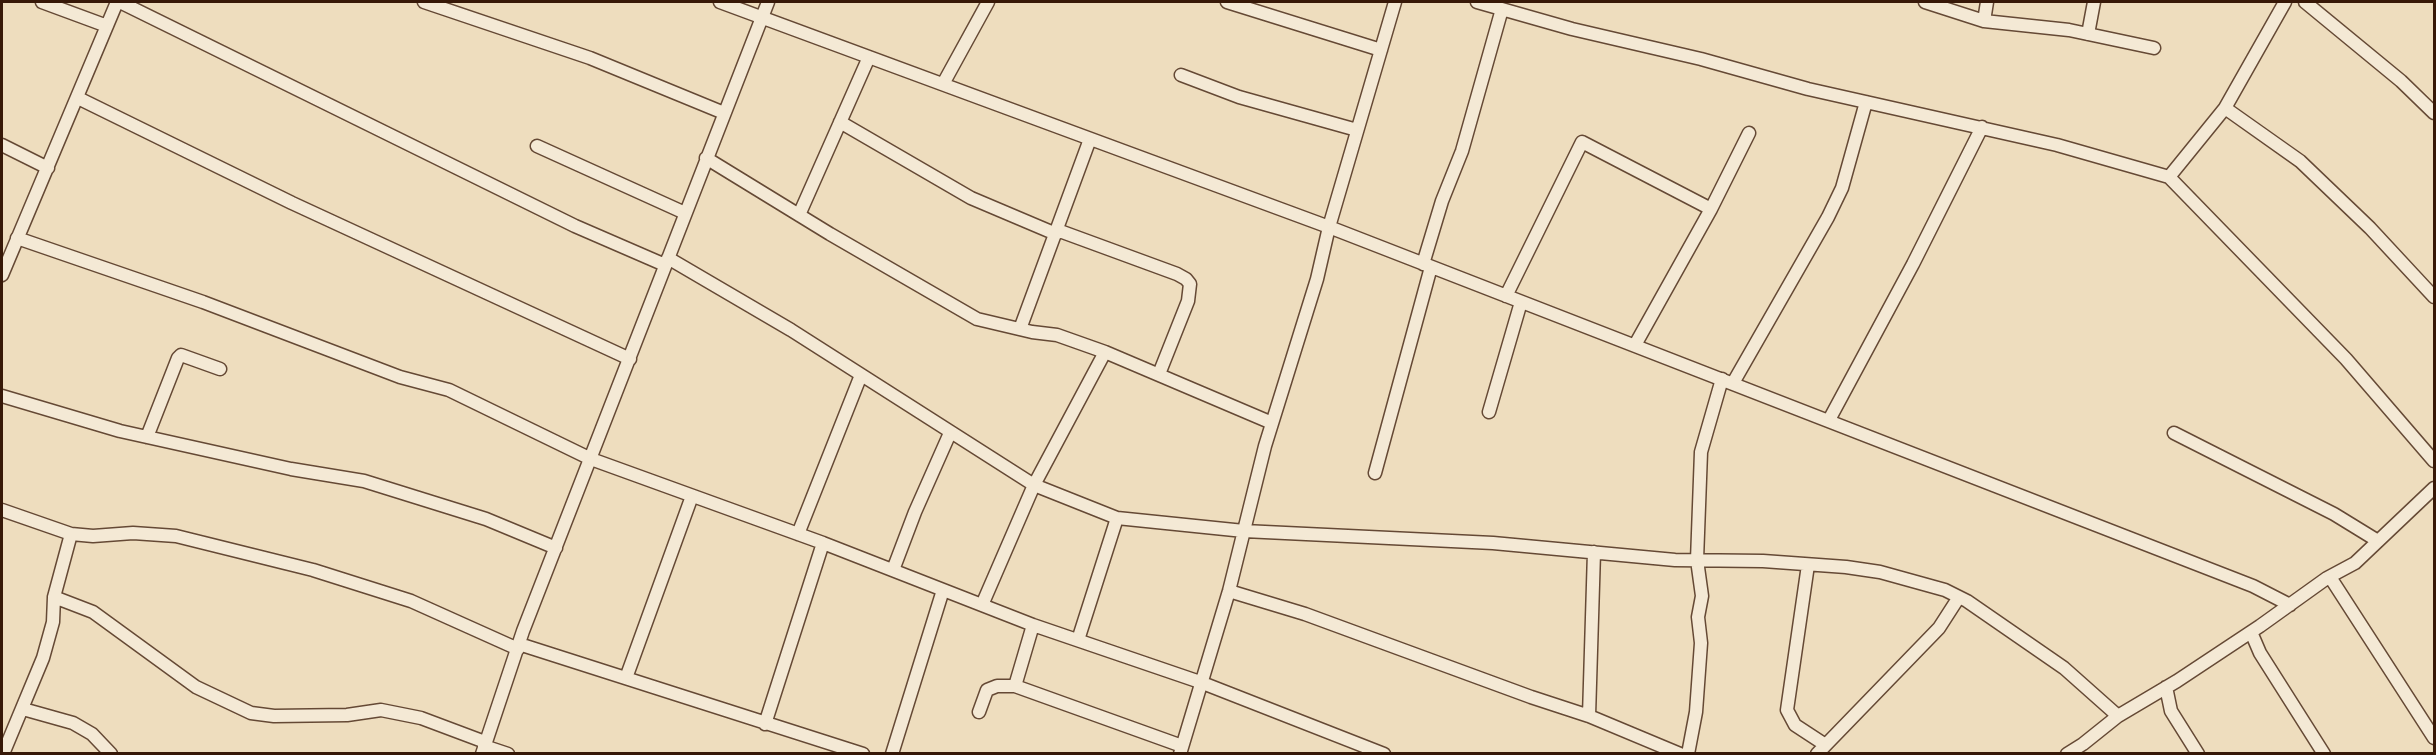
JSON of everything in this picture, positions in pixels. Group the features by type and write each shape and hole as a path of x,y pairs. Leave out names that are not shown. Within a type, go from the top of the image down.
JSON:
{"street":[{"path":"42,2 107,26"},
{"path":"3,269 119,2 575,226 667,262 791,330 1034,485 1117,518 1244,531 1493,543 1697,560 1763,561 1846,567 1880,572 1945,590 1959,597 2064,668 2118,716"},
{"path":"424,2 590,58 724,113"},
{"path":"720,2 1329,227 2253,586 2290,605"},
{"path":"484,747 518,646 768,2"},
{"path":"943,84 988,2"},
{"path":"1227,2 1381,50"},
{"path":"979,712 987,690 997,686 1015,686 1181,750 1228,591 1272,423 1317,279 1329,227 1395,2"},
{"path":"1477,2 1572,29 1701,58 1808,89 2057,145 2169,177 2346,359 2434,461"},
{"path":"1925,2 1984,21 2069,30 2154,48"},
{"path":"1984,21 1987,2"},
{"path":"2088,34 2094,2"},
{"path":"2169,177 2225,108 2285,2"},
{"path":"2305,2 2401,81 2434,113"},
{"path":"1375,473 1442,201 1462,151 1502,9"},
{"path":"799,215 869,57"},
{"path":"1180,75 1239,97 1357,130"},
{"path":"78,98 292,203 630,359"},
{"path":"1688,753 1696,712 1701,643 1698,617 1702,596 1697,560 1701,452 1727,381 1837,198 1866,102"},
{"path":"2225,108 2300,161 2370,228 2434,297"},
{"path":"840,122 971,198 1186,279 1190,284 1188,300 1159,374"},
{"path":"1829,420 1982,128"},
{"path":"1635,345 1711,209 1749,133"},
{"path":"1020,329 1090,139"},
{"path":"1506,296 1582,142 1711,209"},
{"path":"2,145 48,168"},
{"path":"537,146 685,213"},
{"path":"706,158 977,319 1057,335 1159,374 1272,423"},
{"path":"17,238 203,303 400,377 449,390 591,459 823,543 1033,625 1200,682 1384,753"},
{"path":"1489,412 1521,302"},
{"path":"982,605 1034,485 1104,352"},
{"path":"147,437 178,358 182,355 220,369"},
{"path":"798,534 861,375"},
{"path":"2,396 147,437 291,470 364,481 486,519 556,548"},
{"path":"893,570 950,433"},
{"path":"2174,433 2334,514 2378,541"},
{"path":"2067,753 2083,744 2118,716 2355,563 2434,489"},
{"path":"626,678 692,496"},
{"path":"2,510 71,534 93,536 133,533 176,536 313,570 411,601 518,646 863,753"},
{"path":"1077,640 1117,518"},
{"path":"3,753 46,649 53,622 54,597 71,534"},
{"path":"765,723 823,543"},
{"path":"1589,716 1594,552"},
{"path":"1808,565 1786,710 1795,725 1821,749 1939,628 1959,597"},
{"path":"2330,577 2434,738"},
{"path":"892,753 943,590"},
{"path":"1228,591 1305,614 1589,716 1680,753"},
{"path":"54,597 93,612 196,687 251,713 274,716 347,716 381,710 422,718 484,747 508,753"},
{"path":"1015,686 1033,625"},
{"path":"2251,632 2260,653 2324,753"},
{"path":"2166,687 2171,711 2198,753"},
{"path":"23,709 73,723 92,734 111,753"}]}
